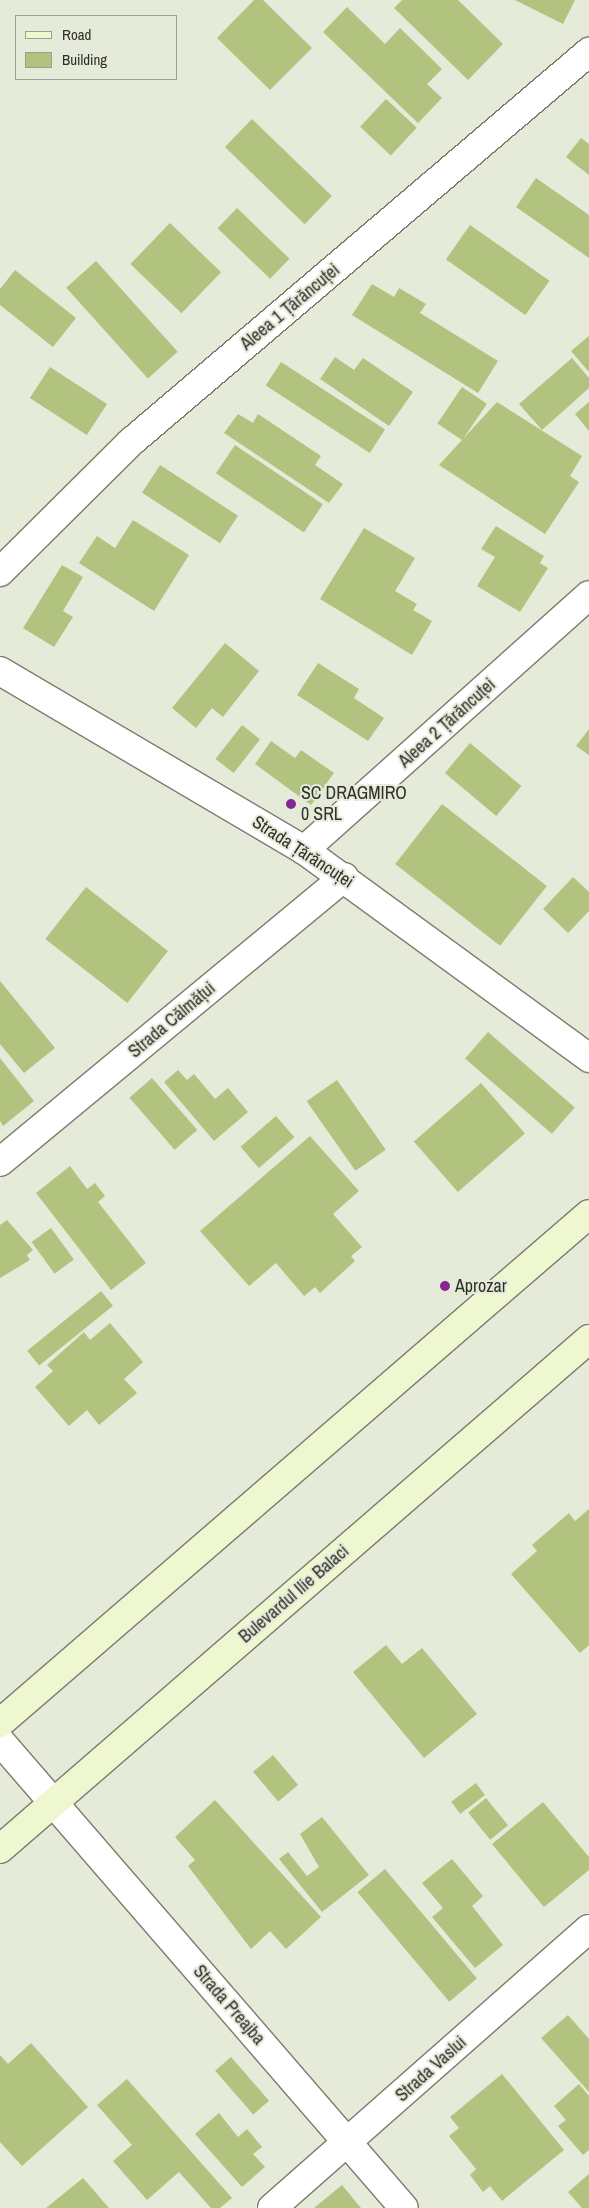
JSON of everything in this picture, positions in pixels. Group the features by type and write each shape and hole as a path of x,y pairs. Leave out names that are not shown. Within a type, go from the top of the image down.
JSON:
{"main road":[{"path":"0,1723 589,1214"},
{"name":"Bulevardul Ilie Balaci","path":"0,1849 589,1340"}],"street":[{"name":"Aleea 1 Țărăncuței","path":"0,572 132,442 589,52"},
{"name":"Aleea 2 Țărăncuței","path":"304,850 589,595"},
{"name":"Strada Țărăncuței","path":"0,671 304,850 344,877 589,1058"},
{"name":"Strada Călmățui","path":"0,1162 344,877"},
{"name":"Strada Preajba","path":"0,1742 404,2208"},
{"name":"Strada Vaslui","path":"272,2208 589,1929"}],"building":[{"path":"254,0 263,0 312,48 270,90 217,38"},
{"path":"402,0 458,0 503,44 468,80 394,8"},
{"path":"515,0 575,0 563,24"},
{"path":"347,7 385,44 400,28 442,69 427,84 442,98 418,123 323,32"},
{"path":"386,99 417,128 391,155 360,127"},
{"path":"252,119 332,196 305,224 225,147"},
{"path":"581,138 589,144 589,175 566,157"},
{"path":"536,178 589,215 589,258 516,207"},
{"path":"237,208 290,259 270,279 218,228"},
{"path":"170,223 221,272 181,313 130,264"},
{"path":"470,225 549,281 525,315 446,259"},
{"path":"96,261 178,352 148,378 66,288"},
{"path":"15,270 76,318 53,347 0,305 0,289"},
{"path":"372,284 394,297 399,288 426,304 420,313 498,361 478,393 352,315"},
{"path":"589,336 589,372 571,351"},
{"path":"335,357 354,370 363,358 413,392 389,426 320,379"},
{"path":"572,358 589,378 589,388 542,430 519,404"},
{"path":"281,362 385,430 370,453 266,385"},
{"path":"50,367 107,404 87,435 30,398"},
{"path":"462,387 487,404 462,440 437,423"},
{"path":"497,402 582,456 570,476 579,482 545,534 439,465"},
{"path":"589,402 589,431 575,414"},
{"path":"238,414 253,423 258,414 321,456 315,465 343,484 329,503 224,433"},
{"path":"235,445 323,504 304,532 216,473"},
{"path":"160,465 238,516 220,543 142,493"},
{"path":"133,520 189,555 154,611 79,563 97,536 115,548"},
{"path":"496,526 544,556 540,563 548,568 520,612 477,586 495,557 481,549"},
{"path":"364,528 415,558 395,591 417,604 413,610 432,621 412,655 320,599"},
{"path":"62,565 83,577 63,611 73,617 54,647 23,628"},
{"path":"225,643 259,671 223,717 212,708 196,728 172,708"},
{"path":"318,663 359,689 354,698 384,718 368,741 297,695"},
{"path":"242,725 260,739 234,773 216,759"},
{"path":"589,729 589,755 576,746"},
{"path":"271,741 295,758 301,750 334,773 311,805 255,764"},
{"path":"470,743 521,786 496,816 445,773"},
{"path":"442,804 547,886 500,946 395,864"},
{"path":"573,877 589,892 589,911 568,933 543,909"},
{"path":"86,887 168,951 127,1003 45,939"},
{"path":"0,981 55,1048 24,1073 0,1044"},
{"path":"488,1032 575,1107 552,1134 465,1058"},
{"path":"0,1058 34,1101 3,1126 0,1121"},
{"path":"178,1070 187,1080 194,1074 215,1099 228,1088 248,1112 214,1141 164,1082"},
{"path":"152,1078 197,1130 175,1150 129,1098"},
{"path":"337,1080 386,1150 355,1171 307,1101"},
{"path":"481,1083 525,1134 458,1192 414,1141"},
{"path":"276,1116 294,1137 259,1168 241,1147"},
{"path":"310,1136 359,1191 333,1214 362,1247 351,1256 355,1261 320,1293 315,1287 304,1296 276,1263 249,1286 200,1231"},
{"path":"70,1166 87,1189 95,1183 105,1196 98,1202 146,1263 111,1290 36,1193"},
{"path":"7,1220 33,1250 27,1255 30,1260 0,1278 0,1225"},
{"path":"51,1228 74,1260 55,1274 32,1242"},
{"path":"101,1291 113,1306 39,1366 27,1351"},
{"path":"110,1323 143,1362 124,1379 137,1393 99,1425 87,1410 69,1426 35,1387 53,1371 47,1365 84,1332 90,1340"},
{"path":"589,1509 589,1645 580,1653 511,1574 537,1551 532,1545 569,1513 575,1521"},
{"path":"386,1645 402,1664 422,1648 477,1714 424,1758 353,1672"},
{"path":"273,1755 298,1785 278,1802 253,1772"},
{"path":"476,1783 485,1795 460,1814 451,1802"},
{"path":"486,1798 508,1825 490,1840 468,1812"},
{"path":"215,1800 321,1917 286,1949 270,1931 251,1949 188,1866 195,1860 175,1837"},
{"path":"543,1802 589,1857 589,1870 544,1907 492,1844"},
{"path":"322,1817 369,1875 322,1912 279,1859 288,1852 307,1876 319,1867 300,1834"},
{"path":"452,1859 483,1896 472,1906 503,1945 475,1968 432,1917 443,1908 422,1883"},
{"path":"385,1869 477,1979 449,2002 357,1892"},
{"path":"568,2015 589,2039 589,2092 541,2038"},
{"path":"31,2043 88,2107 22,2166 0,2142 0,2055 8,2064"},
{"path":"231,2057 269,2101 253,2115 215,2071"},
{"path":"502,2074 564,2150 502,2201 490,2186 483,2192 470,2175 476,2169 449,2136 459,2128 450,2117"},
{"path":"127,2079 232,2198 220,2208 211,2208 179,2172 147,2200 113,2161 132,2145 97,2105"},
{"path":"579,2084 589,2096 589,2150 583,2155 558,2126 566,2120 554,2106"},
{"path":"219,2113 238,2137 247,2129 262,2147 253,2154 265,2167 242,2187 195,2134"},
{"path":"589,2174 589,2208 582,2208 568,2192"},
{"path":"83,2178 109,2208 46,2208"},
{"path":"342,2185 361,2208 314,2208"}],"place":[{"name":"SC DRAGMIRO 0 SRL","path":"291,804"},
{"name":"Aprozar","path":"445,1286"}]}
